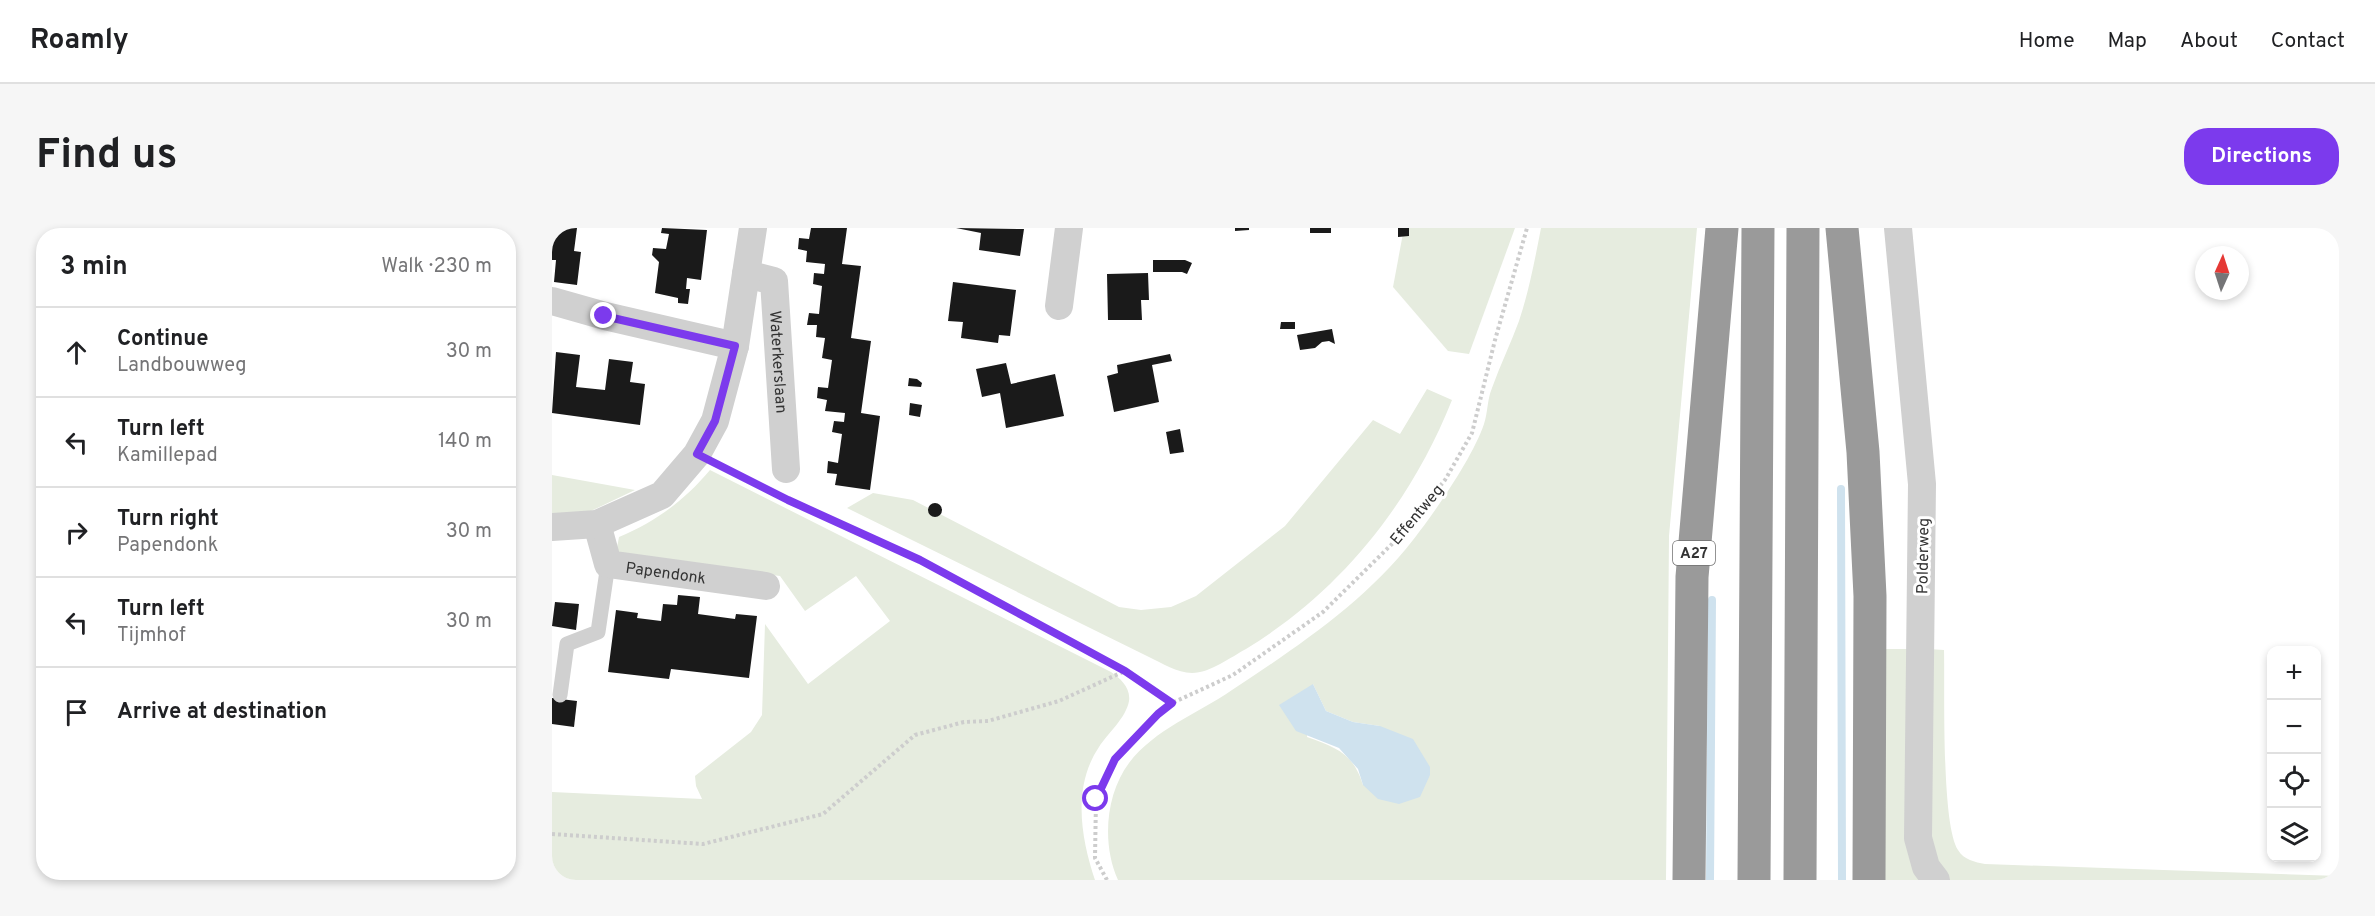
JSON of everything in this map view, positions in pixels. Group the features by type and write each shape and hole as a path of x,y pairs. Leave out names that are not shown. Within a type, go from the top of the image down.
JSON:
{"highway":[{"name":"A27","path":"1689,880 1692,577 1722,228"},
{"path":"1755,880 1758,228"},
{"path":"1800,880 1803,228"},
{"path":"1842,228 1863,452 1870,597 1869,880"}],"street":[{"path":"552,527 597,524 662,495 697,454 715,421 735,346 753,228"},
{"path":"1059,306 1069,228"},
{"name":"Polderweg","path":"1898,228 1923,484 1918,838 1926,867 1936,880"},
{"name":"Waterkerslaan","path":"746,274 774,281 782,482"},
{"path":"552,301 604,316 735,346"},
{"name":"Papendonk","path":"597,524 608,564 766,586"}],"lane":[{"path":"560,695 567,644 598,632 608,564"}],"path":[{"name":"Effentweg","path":"1107,880 1095,858 1096,799 1115,759 1158,714 1172,703 1233,675 1323,612 1394,542 1445,480 1472,433 1495,340 1527,228"},
{"path":"697,454 767,490"},
{"path":"782,482 1125,671 1172,703"},
{"path":"552,834 703,844 823,814 915,735 964,722 988,721 1059,701 1125,671"}],"shaded area":[{"path":"1404,228 1515,228 1469,354 1448,351 1393,287"},
{"path":"1541,228 1697,228 1669,536 1666,880 1118,880 1110,851 1108,820 1121,776 1139,751 1164,731 1219,699 1281,657 1329,622 1374,584 1413,540 1463,468 1484,424 1490,393 1523,310","holes":["1313,684 1326,711 1353,722 1380,726 1363,785 1349,759 1335,749 1307,737"]},
{"path":"1427,389 1452,400 1416,474 1394,509 1369,541 1342,572 1280,626 1213,668 1199,672 1186,673 1170,667 847,508 873,493 913,500 1119,607 1141,610 1171,607 1196,596 1285,526 1373,420 1400,434"},
{"path":"710,470 1111,672 1121,680 1129,696 1127,707 1091,762 1082,796 1083,830 1095,880 552,880 552,792 702,799 696,786 695,776 751,732 762,715 765,624 808,684 890,621 856,576 805,611 780,576 616,553 619,537 645,525 668,510"},
{"path":"552,475 635,490 591,511 552,516"},
{"path":"1886,649 1911,649 1924,880 1884,880"},
{"path":"1928,649 1944,650 1945,754 1949,813 1958,850 1967,858 1985,864 2339,876 2339,880 1946,880 1929,855"}],"water":[{"path":"1313,684 1326,711 1353,722 1380,726 1413,739 1430,767 1430,775 1420,797 1399,804 1378,799 1363,785 1358,769 1339,748 1296,731 1279,705"}],"building":[{"path":"552,228 577,228 574,251 581,252 577,285 554,282 556,260 552,260"},
{"path":"662,228 707,230 701,280 687,278 686,289 690,289 688,304 678,303 678,298 655,293 659,262 652,255 653,248 666,249 669,234 661,233"},
{"path":"811,228 847,228 842,264 861,266 851,338 871,341 861,413 880,416 870,490 835,485 837,474 827,473 828,461 838,463 842,434 832,432 834,421 844,422 845,413 825,411 827,400 817,398 818,387 828,388 832,360 822,358 825,338 816,337 817,325 807,325 809,313 819,314 822,286 813,284 814,273 824,274 825,264 806,262 807,251 798,249 799,238 809,239"},
{"path":"956,228 1024,229 1020,256 979,250 981,233"},
{"path":"1235,228 1249,228 1249,230 1235,231"},
{"path":"1310,228 1331,228 1331,233 1310,233"},
{"path":"1398,228 1409,228 1409,236 1398,237"},
{"path":"1153,260 1185,260 1192,263 1187,274 1153,272"},
{"path":"1148,273 1149,300 1141,300 1142,320 1108,320 1107,274"},
{"path":"953,282 1016,290 1010,336 999,335 998,343 961,338 963,322 948,321"},
{"path":"1281,322 1295,322 1295,329 1280,329"},
{"path":"1332,329 1335,344 1329,341 1322,342 1315,348 1300,350 1297,335"},
{"path":"556,352 580,355 576,387 605,390 609,359 633,362 630,382 645,384 640,425 552,413"},
{"path":"1170,354 1172,361 1152,365 1159,402 1114,412 1107,376 1118,373 1117,365"},
{"path":"1006,363 1011,384 1055,374 1064,416 1006,428 1000,393 982,397 976,369"},
{"path":"909,378 917,379 922,383 921,387 908,386"},
{"path":"910,403 922,405 920,417 909,415"},
{"path":"1180,429 1184,452 1170,454 1166,432"},
{"path":"932,503 938,503 942,510 938,517 932,517 928,513 928,507"},
{"path":"678,595 700,597 698,614 735,619 736,614 757,616 749,678 671,669 669,679 608,672 616,610 638,613 637,618 661,621 663,604 677,605"},
{"path":"555,602 579,604 576,630 552,626"},
{"path":"552,698 577,701 574,727 552,724"}],"waterway":[{"path":"1841,489 1842,880"},
{"path":"1710,880 1712,600"}],"route":[{"path":"604,316 735,346 715,421 697,454 788,500 920,560 1125,671 1172,703 1158,714 1115,759 1096,799"}]}
